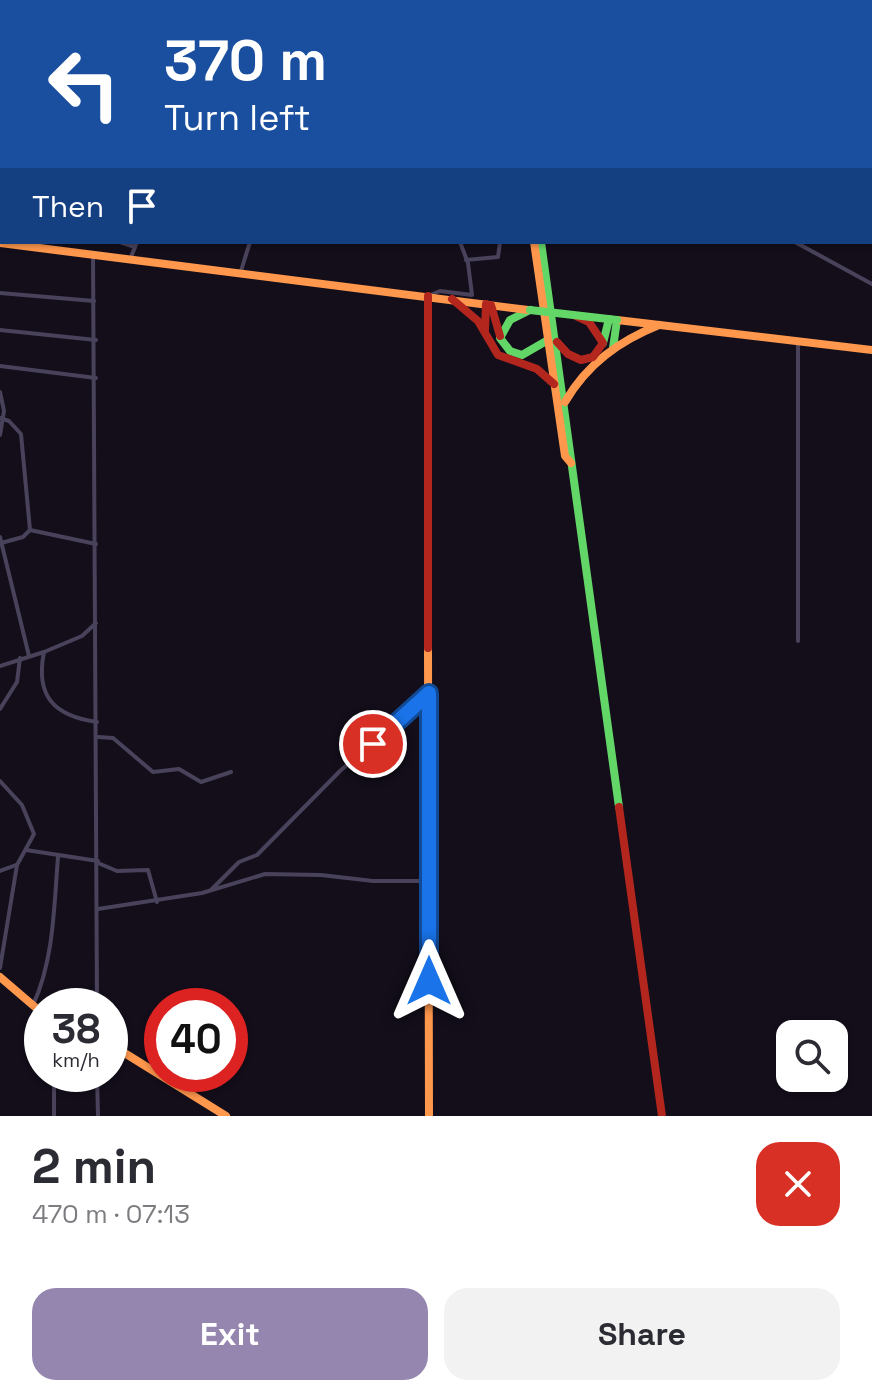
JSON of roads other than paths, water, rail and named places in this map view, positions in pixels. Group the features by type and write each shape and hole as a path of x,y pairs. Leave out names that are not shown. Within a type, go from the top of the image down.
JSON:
{"street":[{"path":"44,244 240,274 872,350"},
{"path":"131,257 136,244"},
{"path":"240,274 249,244"},
{"path":"428,296 440,291 471,296 461,244"},
{"path":"466,260 498,257 500,244"},
{"path":"534,244 564,404 662,1116"},
{"path":"541,244 554,384 565,456 571,463"},
{"path":"799,244 872,284"},
{"path":"93,253 96,340 97,988"},
{"path":"0,293 94,301"},
{"path":"428,296 429,1116"},
{"path":"452,299 470,312 498,355 537,369 554,384"},
{"path":"488,305 500,338 511,352 519,356 537,351 551,340"},
{"path":"485,333 488,305"},
{"path":"500,338 509,319 530,310"},
{"path":"574,315 589,322 603,343"},
{"path":"551,340 571,360 578,362 597,353 613,319"},
{"path":"613,319 613,348"},
{"path":"564,404 574,383 613,348 635,333 659,325"},
{"path":"0,330 96,340"},
{"path":"798,342 798,641"},
{"path":"0,366 96,378"},
{"path":"0,392 0,435"},
{"path":"2,418 21,434 30,530"},
{"path":"30,530 96,544"},
{"path":"1,543 23,537 30,530"},
{"path":"0,537 29,656"},
{"path":"0,666 82,636 96,623"},
{"path":"44,652 46,698 80,718 97,722"},
{"path":"0,709 12,694 20,658"},
{"path":"209,892 239,862 257,855 340,771 429,693"},
{"path":"98,737 113,738 153,772 179,769 201,782 231,772"},
{"path":"0,781 15,795 30,819 34,839 17,865 0,968"},
{"path":"26,850 98,862 121,872 148,870 157,902"},
{"path":"39,988 54,919 58,857"},
{"path":"0,871 17,865"},
{"path":"98,909 209,892 265,874 429,881"},
{"path":"2,982 24,998"},
{"path":"128,1055 226,1116"},
{"path":"54,1092 54,1116"},
{"path":"97,1092 98,1116"}]}
